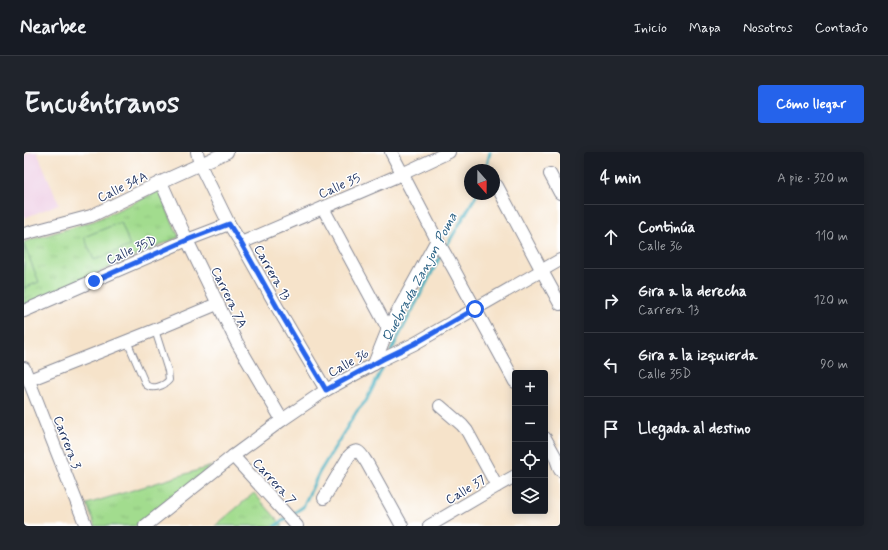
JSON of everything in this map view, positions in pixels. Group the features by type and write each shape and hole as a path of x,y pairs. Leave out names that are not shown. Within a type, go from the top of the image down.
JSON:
{"street":[{"name":"Carrera 13","path":"197,152 200,165 229,224 326,390"},
{"name":"Calle 34A","path":"24,234 91,216 227,152"},
{"path":"391,152 512,377"},
{"name":"Calle 35","path":"241,243 402,174 448,152"},
{"path":"550,174 560,193"},
{"name":"Carrera 7A","path":"161,182 217,304 236,341 282,420"},
{"path":"500,192 560,304"},
{"path":"323,208 388,329"},
{"name":"Calle 35D","path":"24,311 187,240 229,224"},
{"path":"378,362 388,329 439,243"},
{"name":"Calle 36","path":"145,526 233,456 326,390 414,344 560,260"},
{"path":"29,380 217,304"},
{"name":"Carrera 3","path":"24,368 86,526"},
{"path":"440,406 467,431 497,486"},
{"path":"547,442 560,470"},
{"path":"324,498 349,456 355,451 358,451 402,526"},
{"name":"Carrera 7","path":"233,456 296,526"},
{"name":"Calle 37","path":"429,526 512,478"}],"lane":[{"path":"127,341 146,385 151,387 163,385 169,380 168,371 155,330"}],"shaded area":[{"path":"31,152 37,152 59,204 24,218 24,155"}],"green space":[{"path":"159,191 179,237 24,305 24,242 94,221"},
{"path":"121,222 130,246 94,260 84,237"},
{"path":"24,245 39,282 24,288"},
{"path":"212,466 135,526 95,526 87,504"},
{"path":"254,493 283,526 215,526"}],"waterway":[{"name":"Quebrada Zanjon Poma","path":"487,164 490,152"},
{"name":"Quebrada Zanjon Poma","path":"446,247 473,200"},
{"name":"Quebrada Zanjon Poma","path":"391,351 442,253"},
{"name":"Quebrada Zanjon Poma","path":"291,515 303,507 319,473 357,411 366,401 385,363"},
{"name":"Quebrada Zanjon Poma","path":"275,526 287,518"}],"route":[{"path":"94,281 187,240 229,224 326,390 414,344 475,309"}]}
